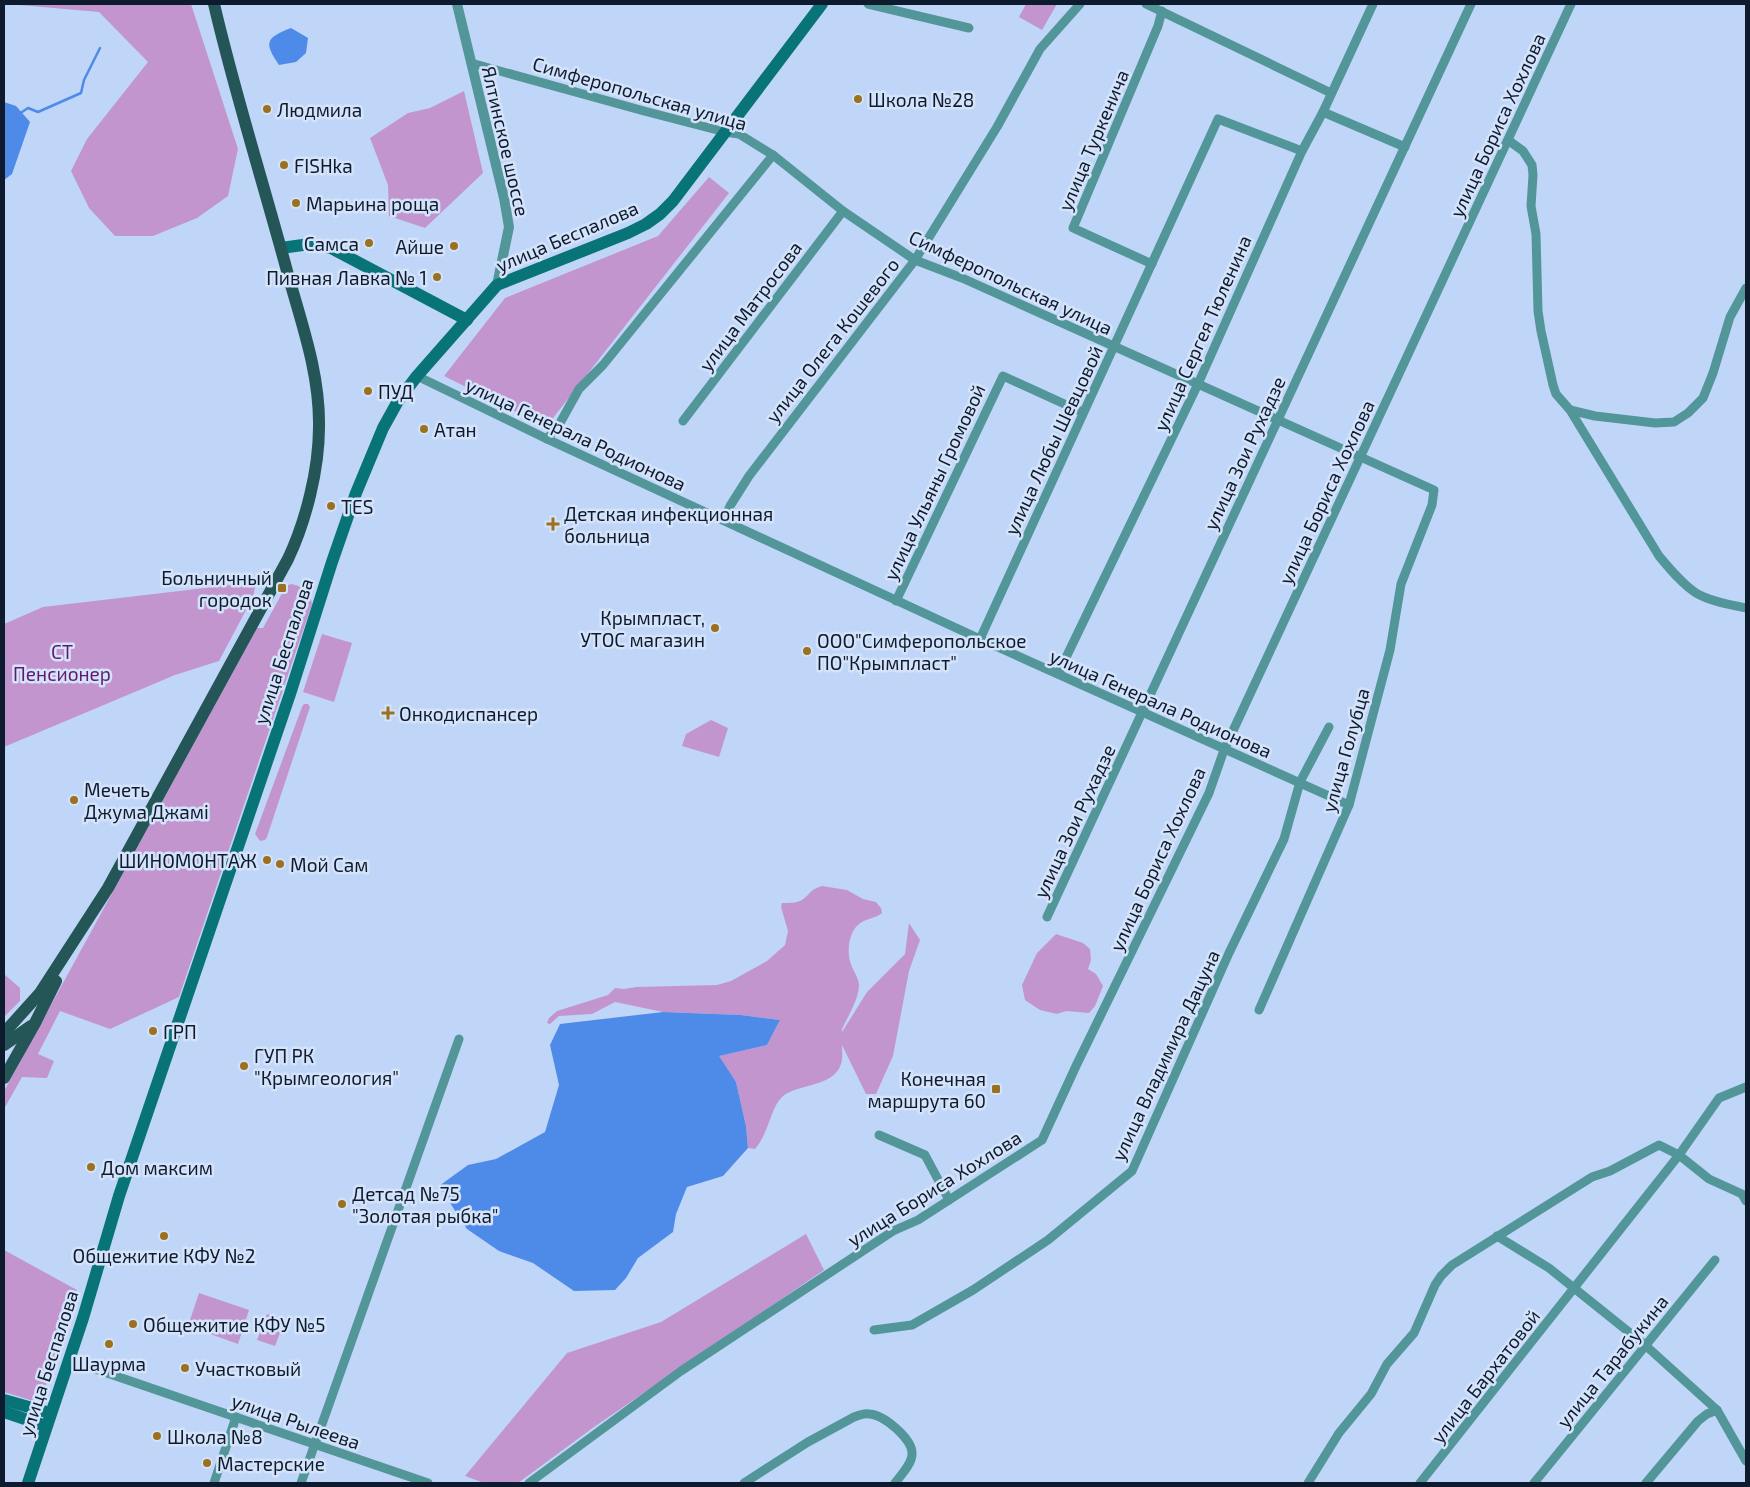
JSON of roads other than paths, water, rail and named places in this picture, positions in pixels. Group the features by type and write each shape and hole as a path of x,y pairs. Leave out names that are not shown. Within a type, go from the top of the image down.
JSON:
{"main road":[{"path":"4,1032 29,1007 51,978 108,888 288,559 305,513 318,450 318,400 309,350 230,74 214,4"},
{"name":"улица Беспалова","path":"28,1483 120,1196 356,493 383,428 398,400 497,285 646,224 660,214 673,201 822,4"},
{"path":"281,248 310,244 330,248 467,320"},
{"path":"4,1078 35,1023 88,920"},
{"path":"4,1070 51,978"},
{"path":"4,1045 35,1023"},
{"path":"4,1400 50,1413"},
{"path":"4,1412 46,1426"}],"street":[{"name":"Ялтинское шоссе","path":"457,4 504,198 509,227 497,285"},
{"path":"868,4 969,28"},
{"name":"улица Олега Кошевого","path":"724,520 730,506 749,476 915,260 997,128 1040,49 1080,4"},
{"path":"1146,4 1331,93"},
{"name":"улица Сергея Тюленина","path":"1058,674 1198,384 1302,151 1323,112 1373,4"},
{"name":"улица Зои Рухадзе","path":"1047,917 1471,4"},
{"name":"улица Бориса Хохлова","path":"529,1483 681,1371 893,1231 918,1220 1042,1140 1080,1057 1209,793 1224,750 1571,4"},
{"name":"улица Туркенича","path":"1152,264 1073,228 1158,26 1162,11"},
{"name":"Симферопольская улица","path":"471,63 644,111 739,134 773,155 843,212 915,260 962,278 1434,490"},
{"path":"1323,112 1405,147"},
{"name":"улица Любы Шевцовой","path":"980,639 1082,412 1114,347 1218,119 1302,151"},
{"path":"1508,140 1522,151 1532,165 1531,206 1536,234 1540,331 1553,385 1559,398 1570,410 1659,556 1675,575 1696,594 1746,608"},
{"path":"547,439 560,423 579,389 603,366 773,155"},
{"name":"улица Матросова","path":"683,421 843,212"},
{"path":"502,260 508,273 517,277"},
{"path":"1570,410 1595,416 1655,423 1674,422 1688,413 1703,398 1714,374 1730,317 1746,288"},
{"name":"улица Генерала Родионова","path":"417,376 547,439 896,601 1349,805"},
{"name":"улица Ульяны Громовой","path":"896,601 1003,376 1082,412"},
{"name":"улица Голубца","path":"1259,1010 1349,805 1390,650 1401,584 1432,505 1434,490"},
{"name":"улица Владимира Дацуна","path":"874,1330 912,1325 973,1290 1048,1240 1132,1171 1229,953 1284,839 1300,782 1329,727"},
{"path":"301,1483 459,1039"},
{"name":"улица Бархатовой","path":"1423,1480 1679,1156 1719,1098 1746,1087"},
{"path":"879,1134 925,1155 949,1200"},
{"path":"1308,1483 1338,1433 1371,1394 1387,1364 1414,1333 1435,1285 1441,1276 1452,1266 1497,1236 1592,1177 1610,1171 1659,1145 1679,1156 1709,1178 1742,1194 1746,1201"},
{"path":"1497,1236 1549,1268 1645,1345 1717,1410 1746,1461"},
{"name":"улица Тарабукина","path":"1534,1483 1715,1260"},
{"name":"улица Рылеева","path":"68,1360 236,1416 408,1480 428,1483"},
{"path":"1646,1483 1698,1421 1707,1414 1717,1410"},
{"path":"744,1483 808,1442 862,1414 880,1416 887,1420 912,1447 913,1455 895,1483"},
{"path":"214,1483 236,1416"},
{"path":"1423,1480 1433,1483"}],"water":[{"path":"291,28 308,38 306,53 296,62 279,65 269,46 270,42 276,35"},
{"path":"4,102 16,106 30,122 12,174 4,180"},
{"path":"663,1012 741,1015 780,1020 767,1045 719,1056 736,1082 746,1126 748,1148 723,1176 687,1187 676,1214 673,1232 638,1258 626,1278 615,1290 574,1291 533,1263 499,1251 467,1229 439,1186 468,1165 496,1159 545,1132 559,1085 550,1045 560,1024"}],"waterway":[{"path":"19,114 28,108 38,112 81,93 84,80 100,48"}],"place":[{"name":"Школа №28","path":"858,99"},
{"name":"Людмила","path":"267,109"},
{"name":"FISHka","path":"284,165"},
{"name":"Марьина роща","path":"296,203"},
{"name":"Самса","path":"369,243"},
{"name":"Айше","path":"454,246"},
{"name":"Пивная Лавка № 1","path":"437,277"},
{"name":"ПУД","path":"368,391"},
{"name":"Атан","path":"424,429"},
{"name":"TES","path":"331,506"},
{"name":"Детская инфекционная больница","path":"553,524"},
{"name":"Больничный городок","path":"282,588"},
{"name":"Крымпласт, УТОС магазин","path":"715,628"},
{"name":"ООО\"Симферопольское ПО\"Крымпласт\"","path":"807,651"},
{"name":"Онкодиспансер","path":"388,713"},
{"name":"Мечеть Джума Джамі","path":"74,800"},
{"name":"ШИНОМОНТАЖ","path":"267,860"},
{"name":"Мой Сам","path":"280,864"},
{"name":"ГРП","path":"153,1031"},
{"name":"ГУП РК \"Крымгеология\"","path":"244,1066"},
{"name":"Конечная маршрута 60","path":"996,1089"},
{"name":"Дом максим","path":"91,1167"},
{"name":"Детсад №75 \"Золотая рыбка\"","path":"342,1204"},
{"name":"Общежитие КФУ №2","path":"164,1236"},
{"name":"Общежитие КФУ №5","path":"133,1324"},
{"name":"Шаурма","path":"109,1344"},
{"name":"Участковый","path":"185,1368"},
{"name":"Школа №8","path":"157,1436"},
{"name":"Мастерские","path":"207,1463"}],"park label":[{"name":"СТ Пенсионер","path":"62,662"}]}
